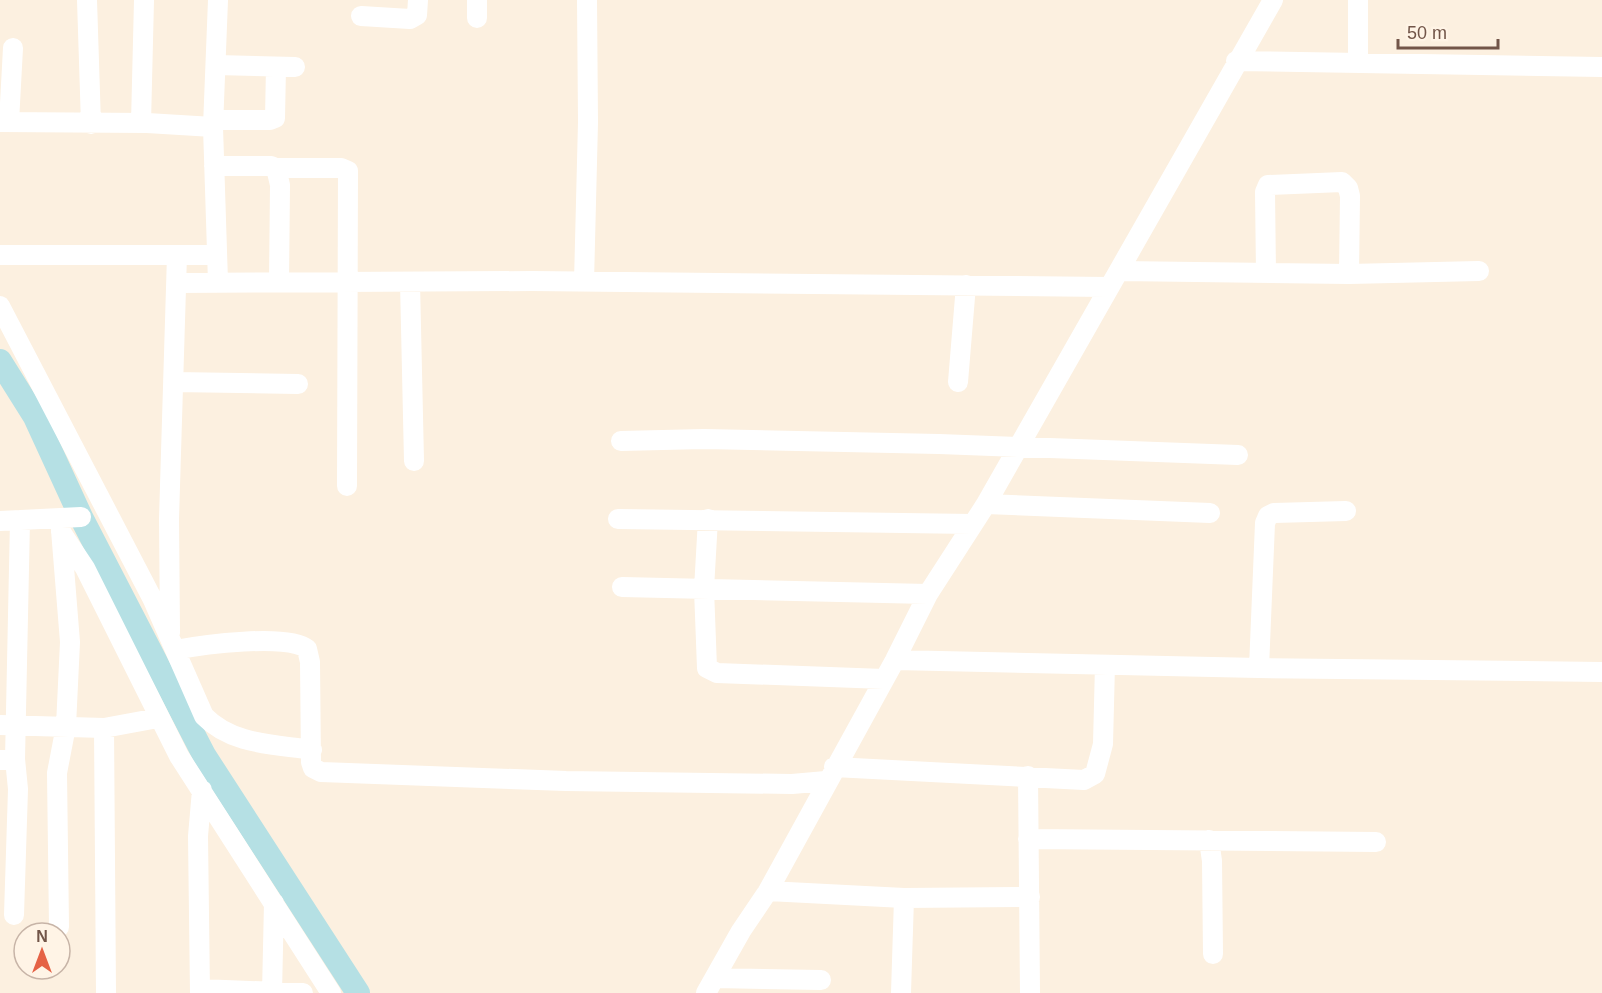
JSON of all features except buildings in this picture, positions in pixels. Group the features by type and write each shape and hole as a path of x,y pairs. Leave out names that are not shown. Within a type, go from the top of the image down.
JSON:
{"street":[{"path":"87,0 91,123"},
{"path":"141,123 144,0"},
{"path":"218,0 213,124 218,282"},
{"path":"361,16 415,18 418,0"},
{"path":"584,282 588,122 587,0"},
{"path":"710,985 741,931 768,891 830,774 895,660 928,594 986,504 1108,287 1120,271 1236,61 1273,0"},
{"path":"1358,0 1358,63"},
{"path":"13,48 4,122 213,124 270,120 275,117 286,67 216,65"},
{"path":"1236,61 1602,67"},
{"path":"214,166 347,170 347,486"},
{"path":"276,168 280,185 279,282"},
{"path":"1266,273 1265,192 1268,185 1342,183 1348,188 1350,196 1349,274"},
{"path":"0,255 216,255"},
{"path":"172,644 170,519 177,255"},
{"path":"1120,271 1349,274 1479,272"},
{"path":"177,282 584,282 1108,287"},
{"path":"410,282 414,461"},
{"path":"958,382 966,285"},
{"path":"0,306 153,600 204,716 217,729 232,737 312,750"},
{"path":"174,382 298,384"},
{"path":"621,441 704,439 1238,455"},
{"path":"986,504 1210,513"},
{"path":"1259,668 1265,523 1268,516 1274,513 1346,511"},
{"path":"0,521 20,520 61,525 81,517"},
{"path":"618,519 973,524"},
{"path":"708,519 704,589 706,662 711,672 884,679"},
{"path":"14,915 18,798 7,760 7,725 20,520"},
{"path":"61,525 85,568 179,756 331,993"},
{"path":"59,921 57,773 66,726 70,642 61,525"},
{"path":"622,587 928,594"},
{"path":"172,644 230,642 301,644 307,649 310,662 313,768 321,772 566,781 792,784 830,774 1028,776 1084,780 1095,774 1102,744 1104,665"},
{"path":"895,660 1259,668 1602,672"},
{"path":"7,725 104,728 158,718"},
{"path":"104,728 106,993"},
{"path":"1028,776 1030,993"},
{"path":"202,790 198,836 200,991 303,993"},
{"path":"1028,839 1209,840 1330,844 1376,842"},
{"path":"1209,840 1212,861 1214,954"},
{"path":"768,891 904,898 1030,897"},
{"path":"901,993 904,898"},
{"path":"273,992 274,903"},
{"path":"710,985 821,980"}],"waterway":[{"path":"0,361 35,417 81,517 204,755 358,993"}]}
